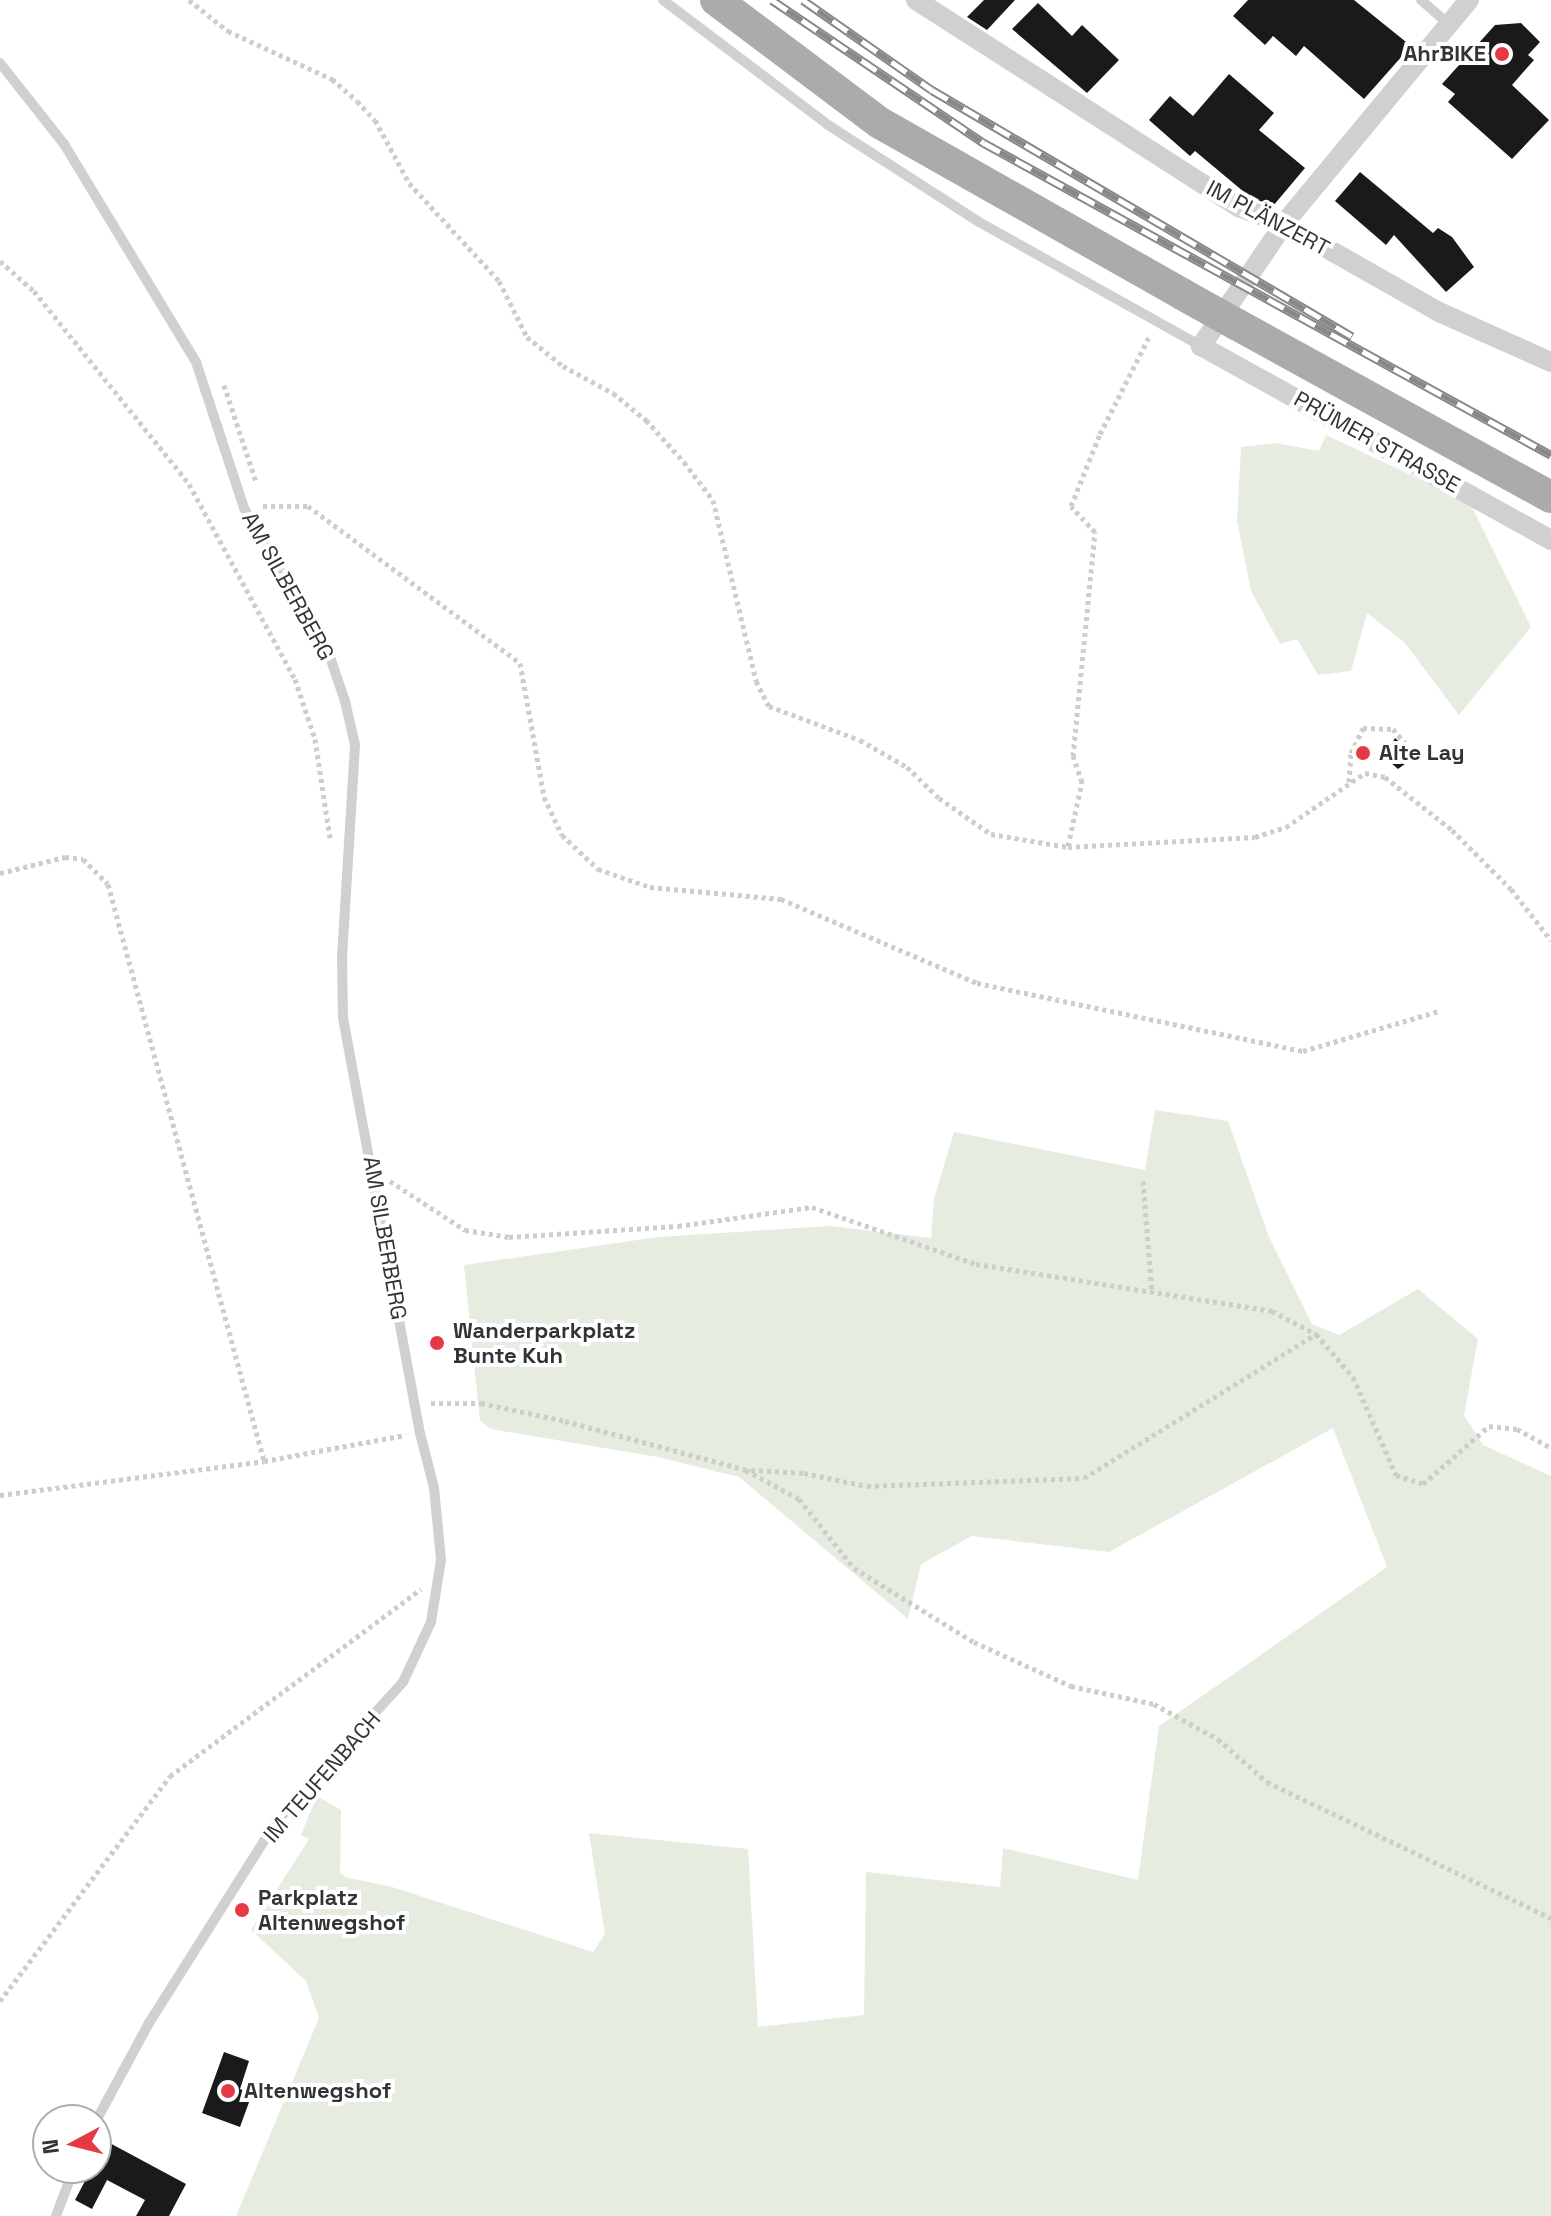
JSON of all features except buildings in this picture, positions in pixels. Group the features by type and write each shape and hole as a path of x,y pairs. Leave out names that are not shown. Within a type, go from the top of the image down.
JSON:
{"main road":[{"path":"716,0 880,123 1551,497"}],"street":[{"name":"IM PLÄNZERT","path":"916,0 1239,207 1284,224 1439,312 1551,362"},
{"path":"1201,346 1284,224 1469,0"},
{"name":"PRÜMER STRASSE","path":"1201,346 1551,540"}],"lane":[{"path":"663,0 828,125 979,222 1201,346"},
{"path":"1421,0 1449,24"},
{"name":"AM SILBERBERG","path":"0,63 64,144 196,362 244,508 330,657 355,745 342,956 343,1018 414,1405"},
{"name":"IM TEUFENBACH","path":"105,2104 149,2023 276,1822 403,1682 431,1622 441,1582 434,1488 414,1405"},
{"path":"56,2216 68,2184"}],"path":[{"path":"189,0 228,31 332,79 357,101 375,120 409,183 499,281 527,337 563,366 624,402 684,462 713,500 756,681 769,706 860,740 907,767 939,798 991,834 1068,847 1255,837 1286,827 1365,773 1385,777 1462,840 1511,889 1551,940"},
{"path":"0,261 34,291 189,484 295,679 315,739 331,852"},
{"path":"1068,847 1082,782 1073,756 1095,532 1071,506 1100,434 1158,320"},
{"path":"244,508 308,506 520,663 544,797 562,835 598,869 650,887 781,899 977,983 1303,1051 1439,1011"},
{"path":"1349,783 1351,753 1363,728 1393,729 1407,745"},
{"path":"0,873 74,858 98,868 108,884 264,1461"},
{"path":"375,1180 394,1181 465,1230 509,1237 678,1226 812,1207 976,1264 1272,1311 1316,1334 1353,1377 1396,1475 1423,1484 1489,1426 1517,1429 1551,1448"},
{"path":"1143,1181 1152,1292"},
{"path":"414,1405 481,1403 746,1470 804,1473 867,1486 1084,1478 1316,1334"},
{"path":"0,1495 264,1461 420,1433"},
{"path":"746,1470 799,1499 854,1568 974,1642 1071,1686 1154,1704 1218,1739 1267,1782 1551,1918"},
{"path":"0,2001 170,1776 415,1591 441,1582"}],"shaded area":[{"path":"1326,435 1470,503 1531,627 1459,715 1405,643 1367,613 1351,671 1318,675 1297,639 1280,644 1251,591 1237,521 1241,447 1276,443 1319,451"},
{"path":"1155,1110 1228,1121 1269,1237 1312,1324 1339,1335 1418,1289 1478,1339 1464,1415 1483,1445 1551,1476 1551,2216 236,2216 319,2018 306,1981 251,1930 309,1839 301,1835 317,1796 341,1810 340,1873 345,1877 392,1887 593,1952 605,1934 589,1833 748,1849 758,2027 864,2015 866,1872 1000,1887 1003,1848 1138,1880 1159,1726 1387,1567 1333,1428 1109,1552 972,1536 921,1564 908,1619 739,1477 658,1457 491,1429 480,1421 464,1265 658,1237 830,1226 931,1238 934,1199 954,1132 1145,1170"}],"railway":[{"path":"772,0 984,143 1551,455"},
{"path":"803,0 932,90 1352,336"}],"place":[{"name":"AhrBIKE","path":"1502,54"},
{"name":"Alte Lay","path":"1363,753"},
{"name":"Wanderparkplatz Bunte Kuh","path":"437,1343"},
{"name":"Parkplatz Altenwegshof","path":"242,1910"},
{"name":"Altenwegshof","path":"228,2091"}]}
